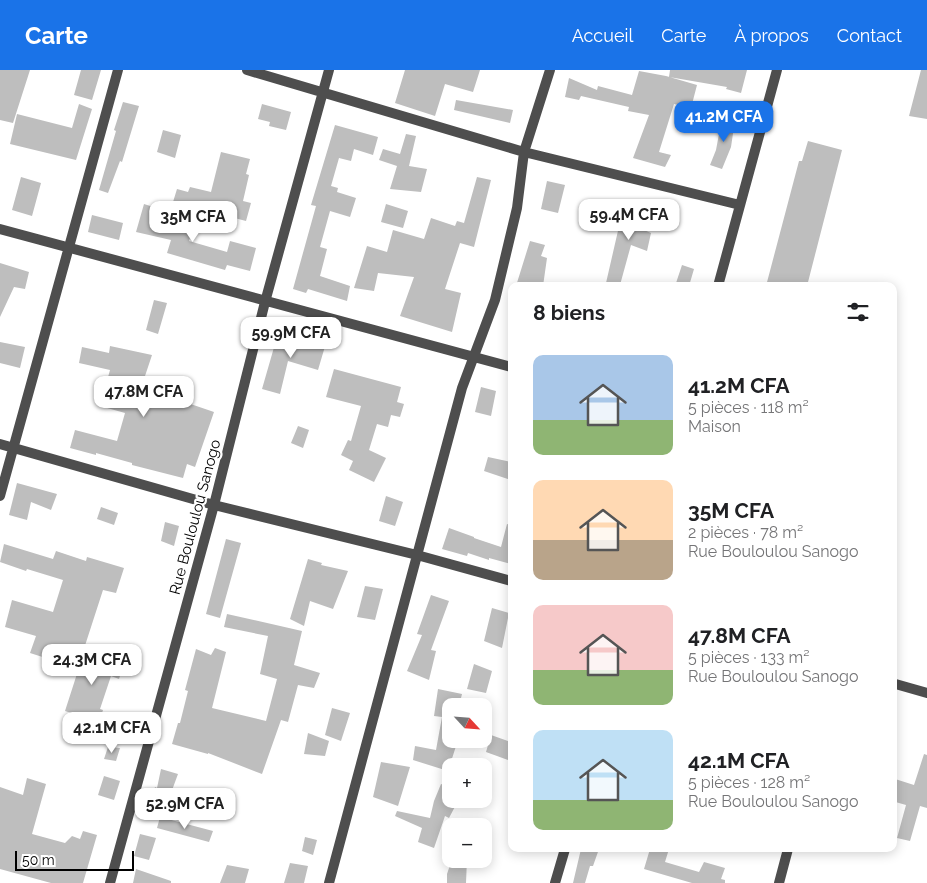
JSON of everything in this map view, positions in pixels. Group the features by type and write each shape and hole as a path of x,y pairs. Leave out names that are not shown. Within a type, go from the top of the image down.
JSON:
{"street":[{"path":"0,496 118,70"},
{"path":"247,70 524,152 740,205"},
{"name":"Rue Bouloulou Sanogo","path":"110,883 214,505 265,302 329,70"},
{"path":"329,883 462,388 495,300 506,260 517,208 524,152 550,70"},
{"path":"719,282 777,70"},
{"path":"0,230 508,366"},
{"path":"0,444 214,505 417,554 508,580"},
{"path":"897,684 927,693"},
{"path":"555,883 564,852"},
{"path":"779,883 787,852"}],"building":[{"path":"0,70 30,70 13,123 0,120"},
{"path":"81,70 101,70 92,100 74,95"},
{"path":"405,70 480,70 473,92 445,84 435,116 395,103"},
{"path":"670,70 747,70 741,93 726,89 727,87 669,77"},
{"path":"921,70 927,70 927,119 909,116"},
{"path":"639,71 697,85 691,108 674,104 659,152 671,155 665,167 633,158 649,115 628,111 629,107 581,96 579,100 565,97 569,78 597,90 598,86 632,95"},
{"path":"456,100 513,110 510,123 454,110"},
{"path":"123,102 139,106 122,162 120,161 108,193 99,190"},
{"path":"79,104 92,109 76,160 10,144 17,114 72,128"},
{"path":"262,104 291,112 286,130 269,126 270,122 258,119"},
{"path":"722,118 735,120 731,147 722,169 710,165 716,150"},
{"path":"335,125 378,137 373,155 354,149 351,161 339,158 331,186 338,188 337,192 356,198 350,217 330,211 320,247 327,249 320,276 350,286 347,301 308,289 306,293 293,289 316,206 311,205"},
{"path":"163,130 181,135 175,158 157,152"},
{"path":"406,134 416,136 409,166 427,169 421,192 390,189 397,166 379,160 383,149 400,154"},
{"path":"808,141 842,150 808,282 767,282 799,161 802,161"},
{"path":"221,152 250,159 246,174 249,175 243,201 251,203 246,221 173,202 177,189 188,192 190,187 211,192"},
{"path":"21,177 41,183 32,216 12,210"},
{"path":"477,177 491,180 474,247 460,243 445,289 461,293 452,332 400,316 414,277 378,273 374,291 354,288 367,246 387,252 393,230 424,239 431,218 455,226 457,221 464,223"},
{"path":"547,181 565,185 558,213 541,209"},
{"path":"629,203 650,210 644,230 651,233 647,251 631,245 621,282 606,282 620,222 622,223"},
{"path":"144,204 169,212 166,223 192,231 189,241 227,252 230,241 256,248 250,271 227,265 225,270 167,253 171,240 136,232"},
{"path":"386,204 408,211 403,228 381,222"},
{"path":"92,215 123,223 119,240 88,232"},
{"path":"530,241 545,245 541,256 547,258 544,282 517,282"},
{"path":"0,263 29,272 25,289 14,287 0,317"},
{"path":"682,265 694,269 690,282 676,282"},
{"path":"154,300 167,303 158,334 146,330"},
{"path":"279,330 308,343 309,338 326,343 318,370 288,361 280,394 262,389"},
{"path":"0,342 25,347 20,368 0,363"},
{"path":"110,346 152,355 140,391 169,399 170,397 214,412 195,467 187,464 183,478 132,465 132,463 96,453 96,455 70,448 75,430 117,441 125,413 100,406 110,370 79,363 82,347 109,353"},
{"path":"334,369 401,387 397,402 404,404 400,417 391,415 388,427 377,424 369,450 386,458 374,482 349,470 353,461 341,455 348,440 351,441 361,406 326,397"},
{"path":"481,387 496,391 491,416 475,412"},
{"path":"298,426 309,430 303,448 291,443"},
{"path":"488,457 508,461 508,479 484,471"},
{"path":"17,483 57,494 51,510 31,502 27,520 9,515"},
{"path":"386,496 403,502 395,526 379,521"},
{"path":"101,507 118,513 114,525 97,519"},
{"path":"165,522 179,526 174,546 161,541"},
{"path":"508,524 508,563 489,558 489,560 468,553 467,556 442,549 449,528 501,547"},
{"path":"226,539 241,543 220,618 206,614"},
{"path":"4,544 53,559 56,551 86,561 87,557 124,568 116,593 103,590 80,661 57,654 55,661 30,653 36,636 5,627 12,600 53,612 63,580 27,569 26,571 0,562"},
{"path":"308,559 322,563 321,565 348,571 333,609 310,601 304,626 290,619"},
{"path":"365,586 383,589 375,620 357,617"},
{"path":"431,595 449,601 431,650 436,651 429,680 407,671 422,635 417,634"},
{"path":"492,608 508,613 502,648 484,641"},
{"path":"227,614 302,631 294,665 320,673 314,688 298,685 288,722 281,720 262,774 208,753 172,744 178,723 180,723 188,691 185,690 196,649 211,655 215,648 226,652 212,708 266,721 277,679 260,674 268,636 224,627"},
{"path":"84,652 124,663 119,679 111,676 100,709 103,710 99,722 65,711"},
{"path":"474,664 492,671 486,693 467,689"},
{"path":"438,689 462,694 461,698 442,698 442,717 434,716"},
{"path":"332,708 350,713 341,741 325,735"},
{"path":"442,717 442,748 455,748 452,758 442,758 442,769 413,760 415,746 436,750"},
{"path":"308,733 329,741 325,756 304,754"},
{"path":"492,735 508,741 508,760 486,752 487,748 492,748"},
{"path":"108,747 120,748 116,761 104,759"},
{"path":"924,754 927,755 927,808 920,806 910,841 897,838 906,805 897,802 897,780 914,785"},
{"path":"381,762 410,767 398,806 373,797"},
{"path":"161,769 178,774 171,793 173,793 169,808 150,804 155,787 157,788"},
{"path":"104,776 120,781 114,800 98,795"},
{"path":"27,778 46,784 32,834 65,843 72,836 80,839 83,831 97,835 83,883 51,883 0,869 0,787 23,795"},
{"path":"442,784 442,808 454,808 449,818 445,816 442,818 442,825 434,848 418,842 422,828 395,816 397,811 430,818 434,801"},
{"path":"160,817 213,831 209,842 157,828"},
{"path":"140,834 156,838 149,860 134,856"},
{"path":"305,837 317,840 313,855 302,851"},
{"path":"580,852 598,852 593,866 590,866 585,883 573,883"},
{"path":"649,852 668,852 665,862 699,872 704,862 725,868 721,879 725,880 725,883 692,883 644,869"},
{"path":"290,863 308,866 304,883 284,883"},
{"path":"227,865 249,869 245,883 220,883"},
{"path":"449,868 467,868 466,883 447,883"},
{"path":"136,869 171,881 171,883 133,883"}]}
